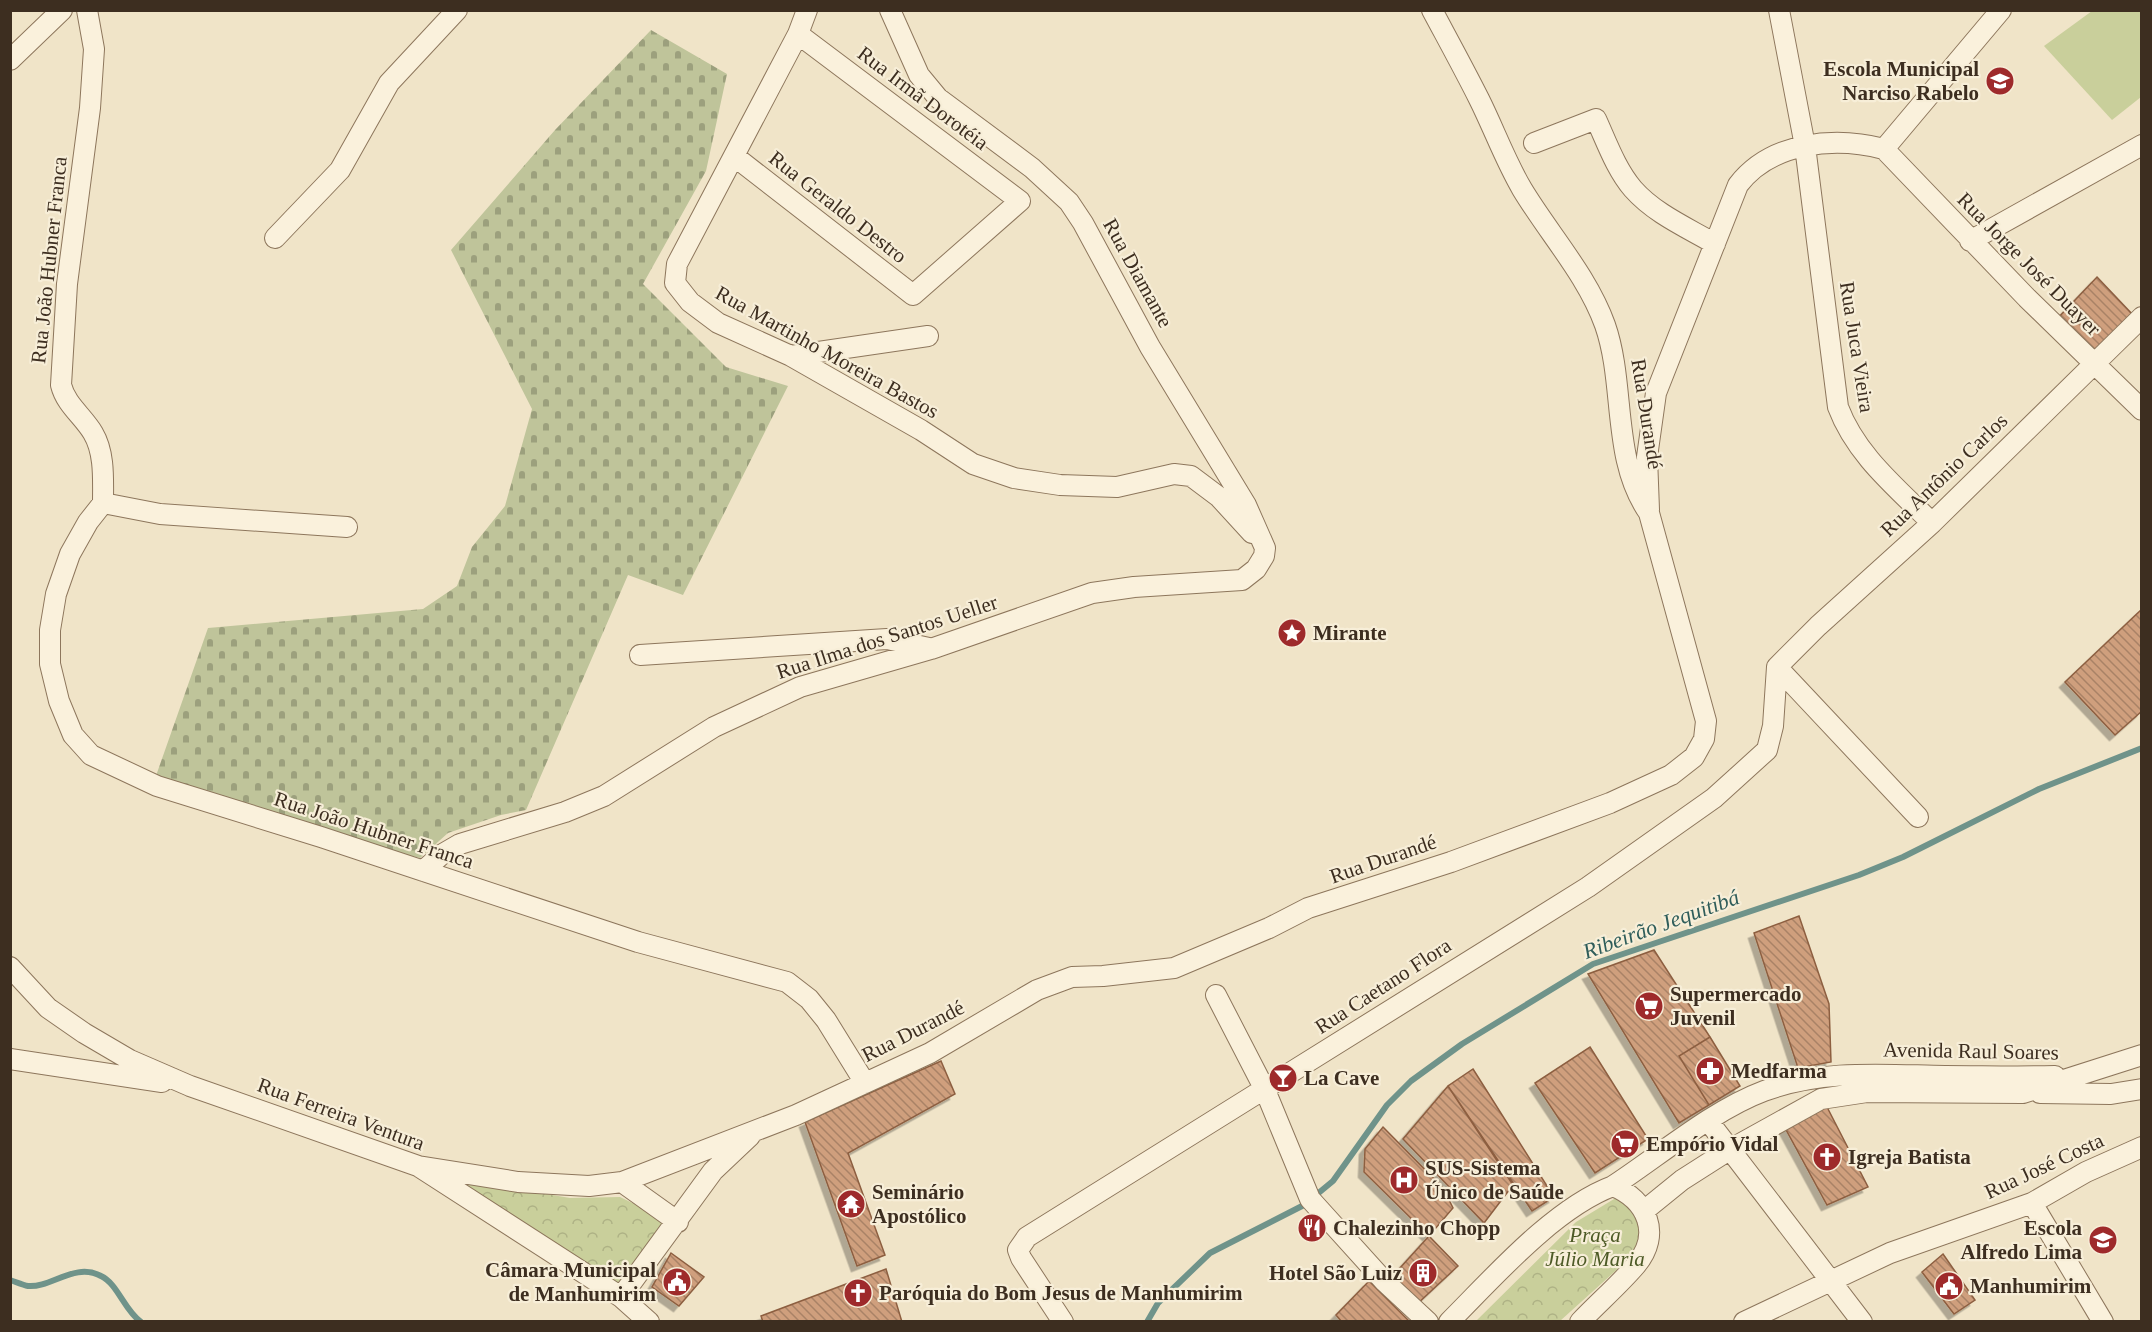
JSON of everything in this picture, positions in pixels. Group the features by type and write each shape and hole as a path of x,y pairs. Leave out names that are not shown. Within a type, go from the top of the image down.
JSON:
{"street":[{"path":"10,60 62,10"},
{"name":"Rua João Hubner Franca","path":"87,10 94,49 90,108 67,284 61,385 67,400 93,433 99,447 104,503 88,522 70,554 56,594 50,630 50,664 59,701 73,735 91,755 157,786 638,942 787,982 809,999 826,1020 865,1083"},
{"path":"274,238 340,170 389,83 457,10"},
{"name":"Rua Martinho Moreira Bastos","path":"807,10 798,34 677,264 675,283 690,302 718,323 791,356 973,464 1014,478 1060,485 1117,487 1174,474 1191,476 1219,497 1265,548"},
{"name":"Rua Diamante","path":"890,10 919,75 938,98 1032,168 1069,202 1083,223 1150,347 1246,505 1265,548"},
{"name":"Rua Durandé","path":"418,1166 541,1184 589,1186 622,1182 755,1131 865,1083 930,1053 1037,990 1072,976 1103,976 1174,968 1269,928 1308,908 1352,896 1548,826 1671,775 1694,757 1704,739 1706,721 1649,513 1634,485 1622,430 1612,351 1604,323 1581,277 1522,189 1479,99 1432,10"},
{"name":"Rua Juca Vieira","path":"1779,10 1805,146 1838,406 1847,430 1863,454 1932,523"},
{"path":"1649,513 1647,457 1656,393 1738,185 1749,170 1766,158 1805,146 1860,143 1884,150 2001,10"},
{"name":"Rua Irmã Dorotéia","path":"798,34 1020,201 913,295"},
{"path":"1534,143 1596,119 1619,168 1633,189 1650,206 1715,244"},
{"path":"1970,241 2142,145"},
{"name":"Rua Jorge José Duayer","path":"1884,150 1970,241 2142,410"},
{"name":"Rua Geraldo Destro","path":"734,156 913,295"},
{"name":"Rua Antônio Carlos","path":"1778,667 1858,588 1932,523 2142,317"},
{"path":"791,356 928,336"},
{"path":"104,503 160,514 347,527"},
{"name":"Rua Ilma dos Santos Ueller","path":"423,871 441,855 460,843 565,812 603,796 714,728 800,687 931,649 1092,593 1134,586 1223,583 1242,580 1256,569 1265,548"},
{"path":"640,655 887,639 931,649"},
{"path":"1778,667 1918,817"},
{"name":"Rua Caetano Flora","path":"1063,1322 1021,1258 1018,1250 1022,1242 1588,887 1662,836 1738,778 1767,750 1773,726 1778,667"},
{"name":"Rua Ferreira Ventura","path":"10,968 48,1008 84,1033 143,1066 190,1086 418,1166 621,1297 649,1322"},
{"path":"1216,994 1265,1090 1310,1200 1385,1282 1428,1322"},
{"name":"Avenida Raul Soares","path":"1645,1210 1670,1189 1729,1150 1821,1099 1867,1092 2022,1084 2073,1076 2142,1054"},
{"path":"10,1059 190,1086"},
{"name":"Avenida Raul Soares","path":"1449,1322 1574,1206 1605,1189 1747,1099 1799,1081 1847,1074 2022,1084"},
{"path":"1799,1081 1808,1105"},
{"path":"2022,1084 2111,1094 2142,1089"},
{"path":"1709,1122 1862,1322"},
{"path":"621,1297 678,1222 713,1171 755,1131"},
{"name":"Rua José Costa","path":"1744,1322 1890,1253 2032,1203 2086,1173 2142,1147"},
{"path":"622,1182 678,1222"},
{"path":"1580,1322 1637,1264 1647,1242 1645,1210 1632,1195 1605,1189"},
{"path":"2032,1203 2103,1322"},
{"path":"1593,1322 1599,1301"}],"green space":[{"path":"2092,11 2141,11 2141,97 2112,120 2044,46"},
{"path":"651,30 727,74 706,171 643,284 726,367 788,386 683,595 628,575 526,810 501,815 448,833 420,858 151,790 208,628 423,609 457,586 472,547 505,506 532,409 451,250 555,130"},
{"path":"446,1177 570,1198 620,1197 668,1220 624,1287"},
{"name":"Praça Júlio Maria","path":"1619,1196 1645,1214 1643,1246 1560,1321 1475,1322 1576,1222"}],"building":[{"path":"2097,277 2134,316 2094,356 2056,320"},
{"path":"2142,609 2142,711 2115,735 2065,682"},
{"path":"1799,916 1829,1004 1831,1062 1798,1068 1754,933"},
{"name":"Supermercado Juvenil","path":"1654,950 1710,1037 1679,1056 1709,1105 1679,1123 1588,974"},
{"name":"Medfarma","path":"1710,1037 1740,1086 1709,1105 1679,1056"},
{"path":"1590,1047 1648,1139 1595,1173 1535,1083"},
{"name":"Seminário Apostólico","path":"941,1061 955,1094 848,1153 885,1255 857,1266 805,1122"},
{"path":"1473,1069 1554,1197 1532,1211 1448,1086"},
{"path":"1448,1086 1513,1185 1484,1223 1403,1139"},
{"name":"Igreja Batista","path":"1827,1107 1868,1187 1827,1205 1784,1126"},
{"name":"SUS-Sistema Único de Saúde","path":"1383,1127 1443,1188 1453,1208 1429,1236 1364,1172 1365,1149"},
{"name":"Hotel São Luiz","path":"1429,1236 1458,1266 1415,1306 1389,1280"},
{"name":"Câmara Municipal de Manhumirim","path":"671,1253 704,1277 679,1306 652,1287"},
{"name":"Manhumirim","path":"1943,1254 1975,1300 1954,1314 1922,1272"},
{"name":"Paróquia do Bom Jesus de Manhumirim","path":"886,1269 902,1322 763,1322 761,1316"},
{"path":"1369,1281 1410,1322 1342,1322 1336,1315"}],"waterway":[{"name":"Ribeirão Jequitibá","path":"1147,1322 1158,1303 1210,1253 1304,1205 1333,1181 1387,1105 1411,1081 1462,1044 1593,964 1859,875 1903,857 2039,789 2142,748"},
{"path":"10,1280 28,1286 37,1286 73,1274 91,1272 107,1280 141,1322"}],"place":[{"name":"Escola Municipal Narciso Rabelo","path":"2000,81"},
{"name":"Mirante","path":"1292,633"},
{"name":"Supermercado Juvenil","path":"1649,1006"},
{"name":"Medfarma","path":"1710,1071"},
{"name":"La Cave","path":"1283,1078"},
{"name":"Empório Vidal","path":"1625,1144"},
{"name":"Igreja Batista","path":"1827,1157"},
{"name":"SUS-Sistema Único de Saúde","path":"1404,1180"},
{"name":"Seminário Apostólico","path":"851,1204"},
{"name":"Chalezinho Chopp","path":"1312,1228"},
{"name":"Escola Alfredo Lima","path":"2103,1240"},
{"name":"Hotel São Luiz","path":"1423,1273"},
{"name":"Câmara Municipal de Manhumirim","path":"677,1282"},
{"name":"Manhumirim","path":"1949,1286"},
{"name":"Paróquia do Bom Jesus de Manhumirim","path":"858,1293"}]}
